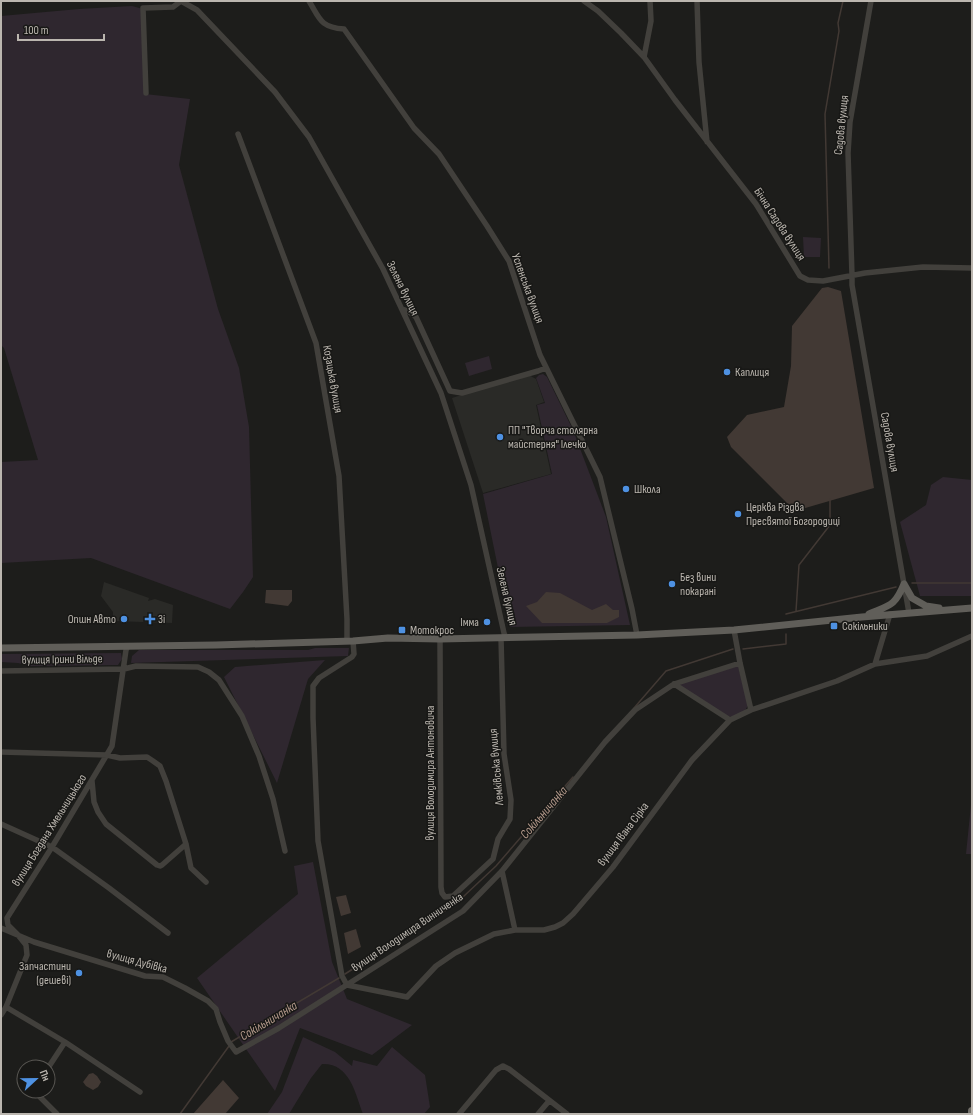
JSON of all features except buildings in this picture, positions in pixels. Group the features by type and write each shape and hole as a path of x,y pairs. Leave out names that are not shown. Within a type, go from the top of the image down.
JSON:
{"main road":[{"path":"904,584 912,598 920,603 926,606 949,610"},
{"path":"862,617 893,603 900,594 904,584"},
{"path":"1,648 216,645 350,641 388,638 440,639 637,635 734,630 890,614 972,608"}],"street":[{"path":"146,93 143,8 173,7 181,1"},
{"name":"Зелена вулиця","path":"181,1 197,10 275,92 309,137 383,268 441,393 471,485 504,638"},
{"name":"Успенська вулиця","path":"309,1 322,23 333,28 344,29 414,128 439,154 509,261 540,355 600,477 637,635"},
{"name":"Бічна Садова вулиця","path":"584,1 598,11 644,57 707,142 756,204 800,276 808,280 823,281 852,276"},
{"path":"644,57 650,21 650,1"},
{"path":"697,1 699,62 707,142"},
{"name":"Садова вулиця","path":"871,1 850,122 848,153 852,276 855,301 909,613"},
{"name":"Козацька вулиця","path":"238,134 316,343 340,476 347,619 350,641"},
{"path":"852,276 923,267 972,268"},
{"path":"402,309 408,311 416,317 450,391"},
{"path":"441,393 450,391 462,393 546,368"},
{"path":"875,664 890,614"},
{"path":"734,630 740,663 752,710"},
{"name":"вулиця Івана Сірка","path":"347,985 406,997 436,966 455,953 494,934 515,930 544,930 563,923 573,914 613,868 692,760 730,720 752,710 837,681 875,664 927,656 972,636"},
{"name":"Лемківська вулиця","path":"453,896 493,859 498,839 510,819 511,800 504,754 504,638"},
{"name":"вулиця Володимира Антоновича","path":"440,639 441,887 442,893 445,897 453,896"},
{"name":"вулиця Володимира Винниченка","path":"347,985 342,976 318,841 313,686 318,678 352,657 354,654 350,641"},
{"name":"вулиця Богдана Хмельницького","path":"1,1015 6,1007 27,955 26,945 8,925 7,918 112,746 126,650 128,646"},
{"name":"вулиця Володимира Винниченка","path":"236,1052 279,1028 463,911 502,871 605,742 635,710 674,684 740,663"},
{"name":"вулиця Ірини Вільде","path":"1,671 124,669 136,666 198,667 210,672 219,680 242,716 259,756 273,799 285,851"},
{"path":"674,684 730,720"},
{"path":"1,752 107,755 120,758 147,757 160,766 166,780 186,844 191,868 206,882"},
{"path":"92,781 94,802 98,812 106,824 157,865 162,865 186,844"},
{"path":"1,824 52,846 168,933"},
{"path":"502,871 515,930"},
{"name":"вулиця Дубівка","path":"1,928 34,942 145,976 163,977 185,988 208,1001 216,1009 229,1043 236,1052"},
{"path":"6,1007 65,1042 140,1092"},
{"path":"54,1059 65,1042"},
{"path":"459,1114 496,1070 503,1066 567,1114"},
{"path":"42,1099 57,1114"},
{"path":"538,1114 549,1101"}],"shaded area":[{"path":"132,6 143,9 145,94 190,99 179,165 218,309 239,368 249,427 253,577 230,609 91,558 1,563 1,462 38,460 4,348 1,345 1,16"},
{"path":"803,237 821,238 820,257 804,257"},
{"path":"828,287 841,291 874,488 795,511 731,447 727,437 747,415 784,407 791,366 792,326 822,288"},
{"path":"489,356 492,369 469,376 465,363"},
{"path":"527,374 536,379 544,402 536,405 551,474 483,493 452,398"},
{"path":"543,374 547,377 573,430 606,517 630,625 510,627 483,494 552,474 537,405 545,403 536,378"},
{"path":"943,477 972,480 972,596 920,596 900,522 926,505 931,485"},
{"path":"104,582 149,598 148,601 155,599 173,605 172,623 113,621 113,612 101,596"},
{"path":"266,590 292,590 292,601 288,606 265,603"},
{"path":"546,592 560,593 592,610 606,604 613,610 619,610 619,617 607,623 542,623 526,606 537,602"},
{"path":"315,648 349,648 348,656 131,663 132,656 139,650 308,650"},
{"path":"121,653 122,659 118,665 30,666 18,663 1,662 1,654"},
{"path":"325,660 308,679 277,783 224,677 235,667"},
{"path":"738,666 748,705 745,711 732,717 725,716 679,687 679,683"},
{"path":"972,795 972,854 966,854"},
{"path":"313,862 332,962 347,999 412,1025 372,1055 300,1028 275,1091 197,978 298,894 294,866"},
{"path":"346,895 351,913 341,916 336,897"},
{"path":"356,929 361,947 348,954 344,933"},
{"path":"303,1037 335,1052 352,1066 353,1060 377,1066 392,1047 425,1075 430,1107 424,1114 363,1114 354,1089 345,1074 339,1068 322,1064 311,1078 289,1114 267,1114 282,1092"},
{"path":"93,1073 101,1082 98,1087 93,1090 86,1086 83,1082 89,1074"},
{"path":"223,1080 239,1098 225,1114 193,1114"}],"waterway":[{"path":"829,268 825,114 839,31 838,23 843,1"},
{"path":"796,611 799,565 830,525 830,499"},
{"path":"912,583 972,583"},
{"path":"786,614 896,587"},
{"path":"743,649 786,644 786,634"},
{"name":"Сокільничанка","path":"634,708 666,671 733,649"},
{"name":"Сокільничанка","path":"345,974 421,925 441,914 464,896 496,866 573,777"},
{"name":"Сокільничанка","path":"231,1042 339,978"},
{"name":"Сокільничанка","path":"180,1114 229,1046"}],"place":[{"name":"Каплиця","path":"727,372"},
{"name":"ПП \"Творча столярна майстерня\" Ілечко","path":"500,437"},
{"name":"Школа","path":"626,489"},
{"name":"Церква Різдва Пресвятої Богородиці","path":"738,514"},
{"name":"Без вини покарані","path":"672,584"},
{"name":"Опшн Авто","path":"124,619"},
{"name":"3і","path":"150,619"},
{"name":"Імма","path":"487,622"},
{"name":"Сокільники","path":"834,626"},
{"name":"Мотокрос","path":"402,630"},
{"name":"Запчастини (дешеві)","path":"79,973"}]}
